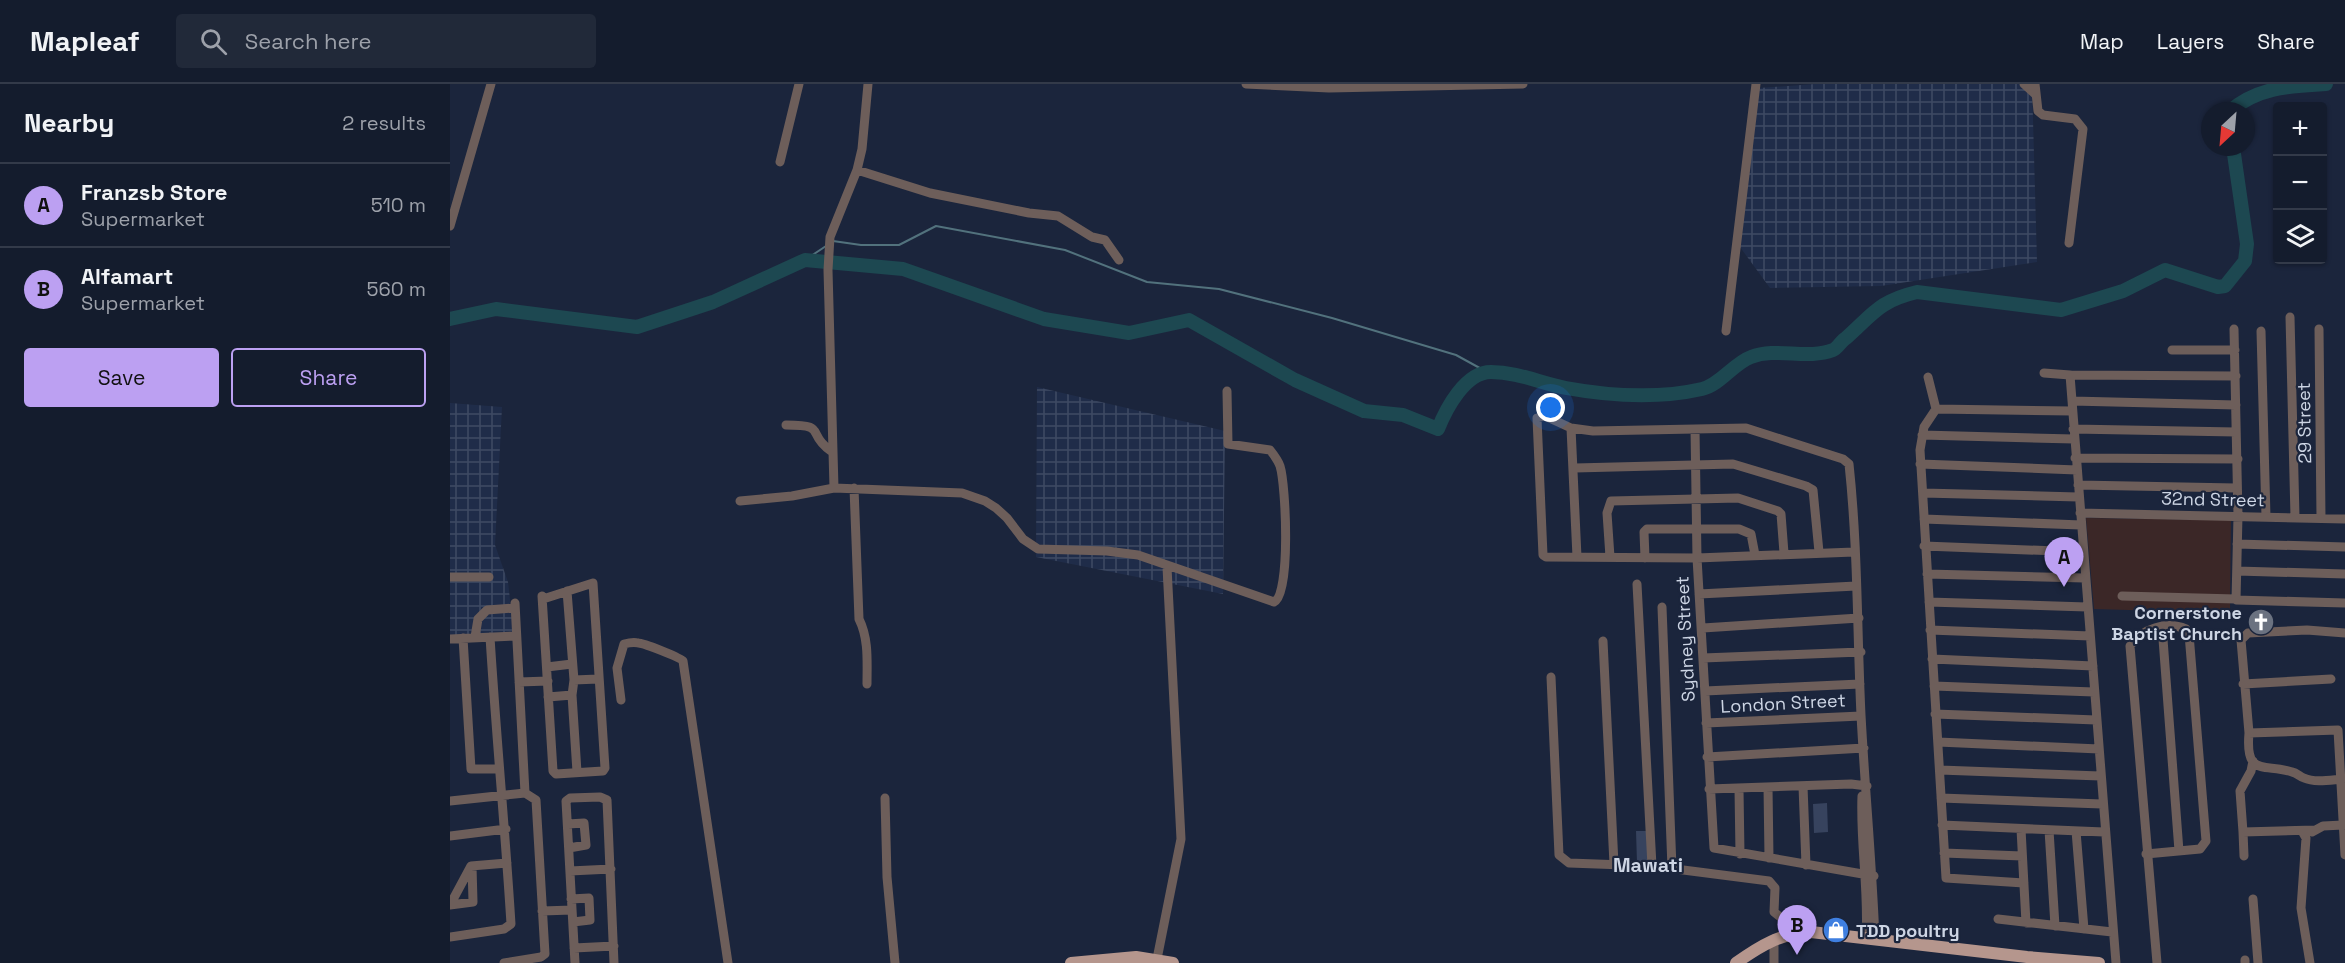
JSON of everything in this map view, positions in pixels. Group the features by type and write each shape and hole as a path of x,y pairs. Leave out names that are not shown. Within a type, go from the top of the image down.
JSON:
{"main road":[{"path":"1736,963 1774,939 1791,933 1814,932 2027,960 2094,963"},
{"path":"1071,963 1129,957 1157,959 1173,963"}],"street":[{"path":"450,226 491,84"},
{"path":"780,162 799,84"},
{"path":"834,488 831,451 830,237 857,170 862,149 868,84"},
{"path":"1246,84 1329,88 1523,84"},
{"path":"1726,331 1756,84"},
{"path":"2024,84 2035,89 2038,111 2043,115 2075,119 2083,129 2069,243"},
{"path":"857,170 930,193 1029,213 1058,216 1092,237 1105,240 1119,260"},
{"path":"2290,316 2295,517"},
{"path":"2234,329 2238,459 2237,600"},
{"name":"29 Street","path":"2319,329 2321,518"},
{"path":"2261,331 2266,517"},
{"path":"2172,350 2235,350"},
{"path":"2043,374 2236,376"},
{"path":"2070,375 2116,963"},
{"path":"1928,376 1936,410"},
{"path":"740,501 792,496 834,488 924,494 962,493 985,501 996,508 1023,539 1038,549 1107,551 1138,555 1156,560 1167,567 1274,602 1281,595 1286,571 1280,466 1270,450 1228,444 1227,391"},
{"path":"2072,401 2236,405"},
{"path":"2024,884 1947,879 1924,546 1920,464 1922,435 1927,420 1936,410 2072,411"},
{"path":"1854,552 1697,558 1543,555 1537,418 1545,416 1571,428 1593,431 1751,429 1847,462 1854,552 1856,586 1859,618 1861,652 1865,840 1871,938"},
{"path":"786,425 810,425 822,444 831,451"},
{"path":"1571,428 1575,468 1577,557"},
{"name":"Sydney Street","path":"1695,429 1697,558 1714,848 1740,854"},
{"path":"1922,435 2236,432"},
{"path":"2075,458 2238,459"},
{"path":"1575,468 1694,464 1743,465 1813,490 1819,552"},
{"path":"1920,464 2077,470"},
{"path":"2078,485 2236,488"},
{"path":"854,488 859,619 864,629 867,684"},
{"path":"1923,493 2078,497"},
{"path":"1610,557 1607,513 1611,501 1696,498 1738,498 1778,511 1781,514 1784,553"},
{"name":"32nd Street","path":"2080,513 2345,519"},
{"path":"1924,519 2081,525"},
{"path":"1645,558 1646,530 1746,531 1753,538 1755,555"},
{"path":"2237,544 2345,547"},
{"path":"1924,546 2083,552"},
{"path":"1157,959 1181,839 1167,567"},
{"path":"2237,571 2345,574"},
{"path":"1927,574 2085,578"},
{"path":"450,577 489,577"},
{"path":"592,583 605,768 603,771 556,774 553,771 542,598 567,591 592,583"},
{"path":"1637,584 1652,866"},
{"path":"1699,594 1856,586"},
{"path":"567,591 574,680 572,695 577,772"},
{"path":"2122,596 2345,603"},
{"path":"1929,602 2087,607"},
{"path":"475,637 478,619 487,610 515,605 525,793"},
{"path":"1662,607 1672,868"},
{"path":"1702,628 1859,618"},
{"path":"2162,626 2180,852"},
{"path":"2146,854 2200,849 2206,841 2189,634 2180,627 2162,626 2137,638 2130,646 2146,854 2157,963"},
{"path":"1930,630 2090,636"},
{"path":"2342,779 2312,781 2293,772 2262,768 2253,761 2247,746 2249,733 2241,640 2248,633 2307,630 2345,633"},
{"path":"450,639 516,636"},
{"path":"450,937 504,929 511,924 506,829 500,796 490,637"},
{"path":"463,638 471,769 498,769"},
{"path":"1603,641 1614,864"},
{"path":"621,700 617,668 624,644 640,643 662,653 680,657 683,661 728,963"},
{"path":"1703,658 1861,652"},
{"path":"1932,659 2093,666"},
{"path":"547,667 572,664"},
{"path":"1551,677 1560,855 1569,863 1652,866 1769,881 1775,888 1774,912 1814,932"},
{"path":"574,680 598,679"},
{"path":"2244,684 2331,679"},
{"path":"519,682 548,681"},
{"path":"1705,691 1860,684"},
{"path":"1934,686 2094,693"},
{"path":"548,697 572,695"},
{"path":"1935,714 2096,720"},
{"name":"London Street","path":"1706,723 1861,716"},
{"path":"2249,733 2338,730 2345,855"},
{"path":"1938,742 2099,749"},
{"path":"1707,757 1864,748"},
{"path":"2244,856 2240,791 2251,771 2253,761"},
{"path":"1940,770 2100,776"},
{"path":"1709,789 1865,783"},
{"path":"1803,786 1806,865"},
{"path":"1768,787 1769,858"},
{"path":"1739,789 1740,854 1869,876"},
{"path":"450,801 525,793 536,800 545,954 542,957 504,963"},
{"path":"574,963 566,801 570,798 605,798 615,963"},
{"path":"885,798 887,877 895,963"},
{"path":"1941,798 2102,804"},
{"path":"568,824 584,823 586,845 569,849"},
{"path":"1942,825 2021,830 2104,831"},
{"path":"2243,832 2304,835 2315,830 2343,825"},
{"path":"450,836 506,829"},
{"path":"2021,830 2026,923"},
{"path":"2049,830 2055,926"},
{"path":"2076,831 2084,929"},
{"path":"2304,835 2301,908 2310,963"},
{"path":"1944,853 2022,856"},
{"path":"472,866 507,863"},
{"path":"450,905 476,902 472,866"},
{"path":"450,905 472,866"},
{"path":"570,871 611,869"},
{"path":"571,899 589,898 590,920 573,922"},
{"path":"2253,899 2258,963"},
{"path":"542,911 572,909"},
{"path":"1783,917 1791,933"},
{"path":"1998,920 2112,932"},
{"path":"1774,939 1774,963"},
{"path":"574,948 614,946"}],"shaded area":[{"path":"1815,84 2032,84 2037,262 1881,286 1770,288 1740,247 1759,88"},
{"path":"1037,387 1225,431 1223,594 1036,557"},
{"path":"450,403 502,407 495,545 508,582 514,635 450,637"},
{"path":"2086,518 2231,520 2230,613 2094,609"},
{"path":"1827,803 1828,832 1814,833 1813,804"},
{"path":"1636,831 1648,831 1649,863 1637,863"}],"waterway":[{"path":"2243,102 2275,89 2326,84"},
{"path":"450,319 496,309 637,327 713,302 805,260 903,269 1044,319 1129,333 1189,320 1295,380 1364,411 1403,415 1438,429 1458,393 1473,378 1482,374 1491,372 1510,374 1566,388 1600,393 1651,395 1702,389 1721,379 1745,360 1761,354 1813,354 1833,350 1877,309 1917,292 2061,310 2123,291 2165,270 2218,287 2225,286 2245,261 2247,244 2234,156"},
{"path":"833,241 861,245 899,245 936,226 1065,250 1147,282 1219,289 1332,318 1456,355 1487,372"},
{"path":"805,260 826,246"}],"place":[{"name":"Franzsb Store","path":"2064,587"},
{"name":"Cornerstone Baptist Church","path":"2261,622"},
{"name":"TDD poultry","path":"1836,930"},
{"name":"Alfamart","path":"1797,955"}],"district":[{"name":"Mawati","path":"1648,865"}]}
